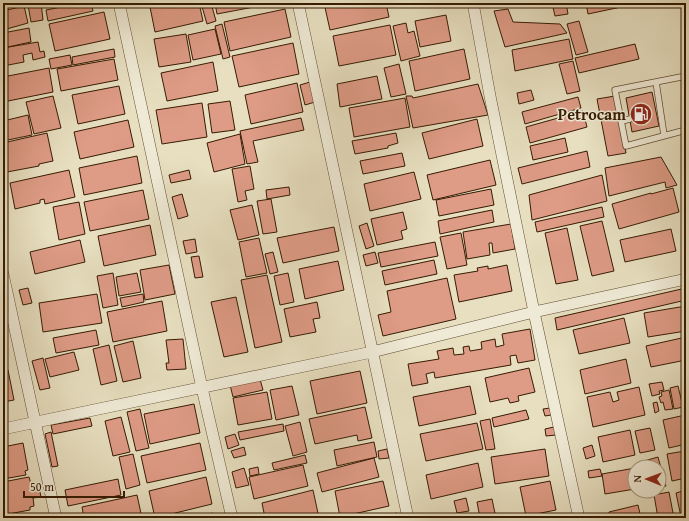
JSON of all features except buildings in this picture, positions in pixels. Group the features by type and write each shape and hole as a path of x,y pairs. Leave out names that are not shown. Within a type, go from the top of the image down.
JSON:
{"street":[{"path":"119,3 202,388 232,518"},
{"path":"298,3 408,518"},
{"path":"473,3 490,96 534,312 579,518"},
{"path":"3,274 56,518"},
{"path":"3,429 372,352 534,312 686,279"}],"lane":[{"path":"686,76 615,90 626,146 686,130"},
{"path":"656,82 658,112 664,135"},
{"path":"622,121 630,119"}],"place":[{"name":"Petrocam","path":"641,114"}]}
